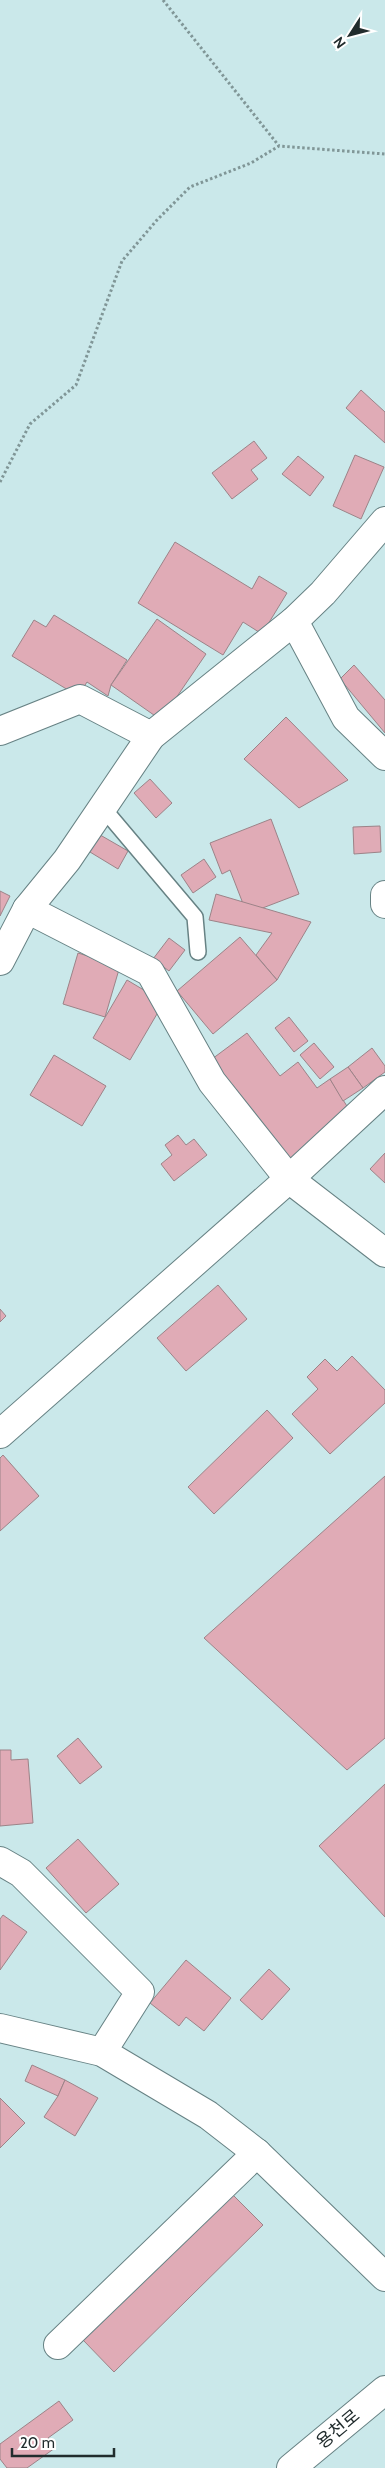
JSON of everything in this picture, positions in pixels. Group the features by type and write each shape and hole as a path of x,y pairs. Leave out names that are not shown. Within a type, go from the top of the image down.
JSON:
{"street":[{"path":"0,961 27,909 67,860 151,736 294,621 323,593 385,520"},
{"path":"294,621 346,718 385,756"},
{"path":"0,731 80,699 151,736"},
{"path":"385,895 385,904"},
{"path":"27,909 150,972 212,1082 290,1179 385,1253"},
{"path":"0,1434 290,1179 385,1090"},
{"path":"0,1861 21,1873 140,1992 102,2052"},
{"path":"0,2028 102,2052 208,2115 257,2153 385,2277"},
{"path":"58,2345 257,2153"},
{"name":"용천로","path":"291,2468 385,2390"}],"lane":[{"path":"102,808 194,917 198,952"}],"path":[{"path":"163,0 280,146"},
{"path":"0,482 30,424 76,385 122,261 157,220 190,188 250,163 280,146 385,154"}],"building":[{"path":"361,390 385,412 385,443 346,408"},
{"path":"254,441 267,458 251,470 258,479 232,499 212,473"},
{"path":"355,455 384,467 361,519 333,506"},
{"path":"298,456 324,477 310,496 282,474"},
{"path":"175,542 252,589 259,576 287,593 262,634 243,622 223,655 138,603"},
{"path":"54,615 127,660 111,685 108,696 87,682 78,696 12,656 34,620 46,627"},
{"path":"157,619 206,654 161,720 111,685"},
{"path":"354,665 385,700 385,733 340,679"},
{"path":"286,717 348,780 299,808 244,759"},
{"path":"150,779 172,803 156,818 134,793"},
{"path":"271,819 299,894 247,914 230,870 222,874 210,843"},
{"path":"380,826 381,852 354,854 353,827"},
{"path":"95,832 128,851 118,869 85,849"},
{"path":"204,859 216,877 193,893 181,875"},
{"path":"0,891 10,896 0,916"},
{"path":"216,894 311,922 277,980 256,955 272,933 209,920"},
{"path":"240,937 277,980 213,1034 177,991"},
{"path":"169,938 185,950 169,971 153,959"},
{"path":"78,953 120,966 105,1017 63,1004"},
{"path":"127,980 164,1002 130,1060 93,1038"},
{"path":"289,1017 308,1041 294,1052 275,1028"},
{"path":"247,1033 280,1076 298,1062 317,1088 330,1079 350,1111 293,1162 212,1059"},
{"path":"314,1043 334,1067 320,1079 300,1055"},
{"path":"372,1048 385,1066 385,1072 363,1088 348,1067"},
{"path":"54,1055 106,1086 82,1126 30,1095"},
{"path":"348,1067 363,1088 343,1101 330,1079"},
{"path":"178,1135 186,1145 194,1139 207,1155 174,1181 161,1164 172,1155 165,1145"},
{"path":"385,1153 385,1183 370,1169"},
{"path":"218,1285 247,1319 186,1371 157,1338"},
{"path":"0,1309 6,1316 0,1322"},
{"path":"352,1356 385,1390 385,1403 330,1454 292,1414 318,1389 307,1377 325,1359 337,1371"},
{"path":"267,1410 293,1438 214,1514 188,1487"},
{"path":"3,1455 39,1496 0,1531 0,1458"},
{"path":"385,1476 385,1738 347,1770 204,1638"},
{"path":"78,1738 102,1767 80,1784 57,1756"},
{"path":"0,1750 11,1750 11,1760 28,1759 33,1823 0,1826"},
{"path":"385,1784 385,1917 319,1846"},
{"path":"78,1839 119,1884 86,1913 46,1868"},
{"path":"3,1915 27,1932 0,1970 0,1919"},
{"path":"186,1960 231,1998 204,2031 186,2017 179,2026 150,2003"},
{"path":"269,1969 290,1989 262,2020 240,2000"},
{"path":"32,2065 65,2080 58,2096 25,2081"},
{"path":"65,2080 98,2098 75,2136 44,2117 58,2096"},
{"path":"0,2098 25,2123 0,2148"},
{"path":"231,2193 263,2225 114,2372 83,2340"},
{"path":"59,2401 73,2420 48,2438 55,2448 27,2468 7,2468 0,2459 0,2444"}]}
